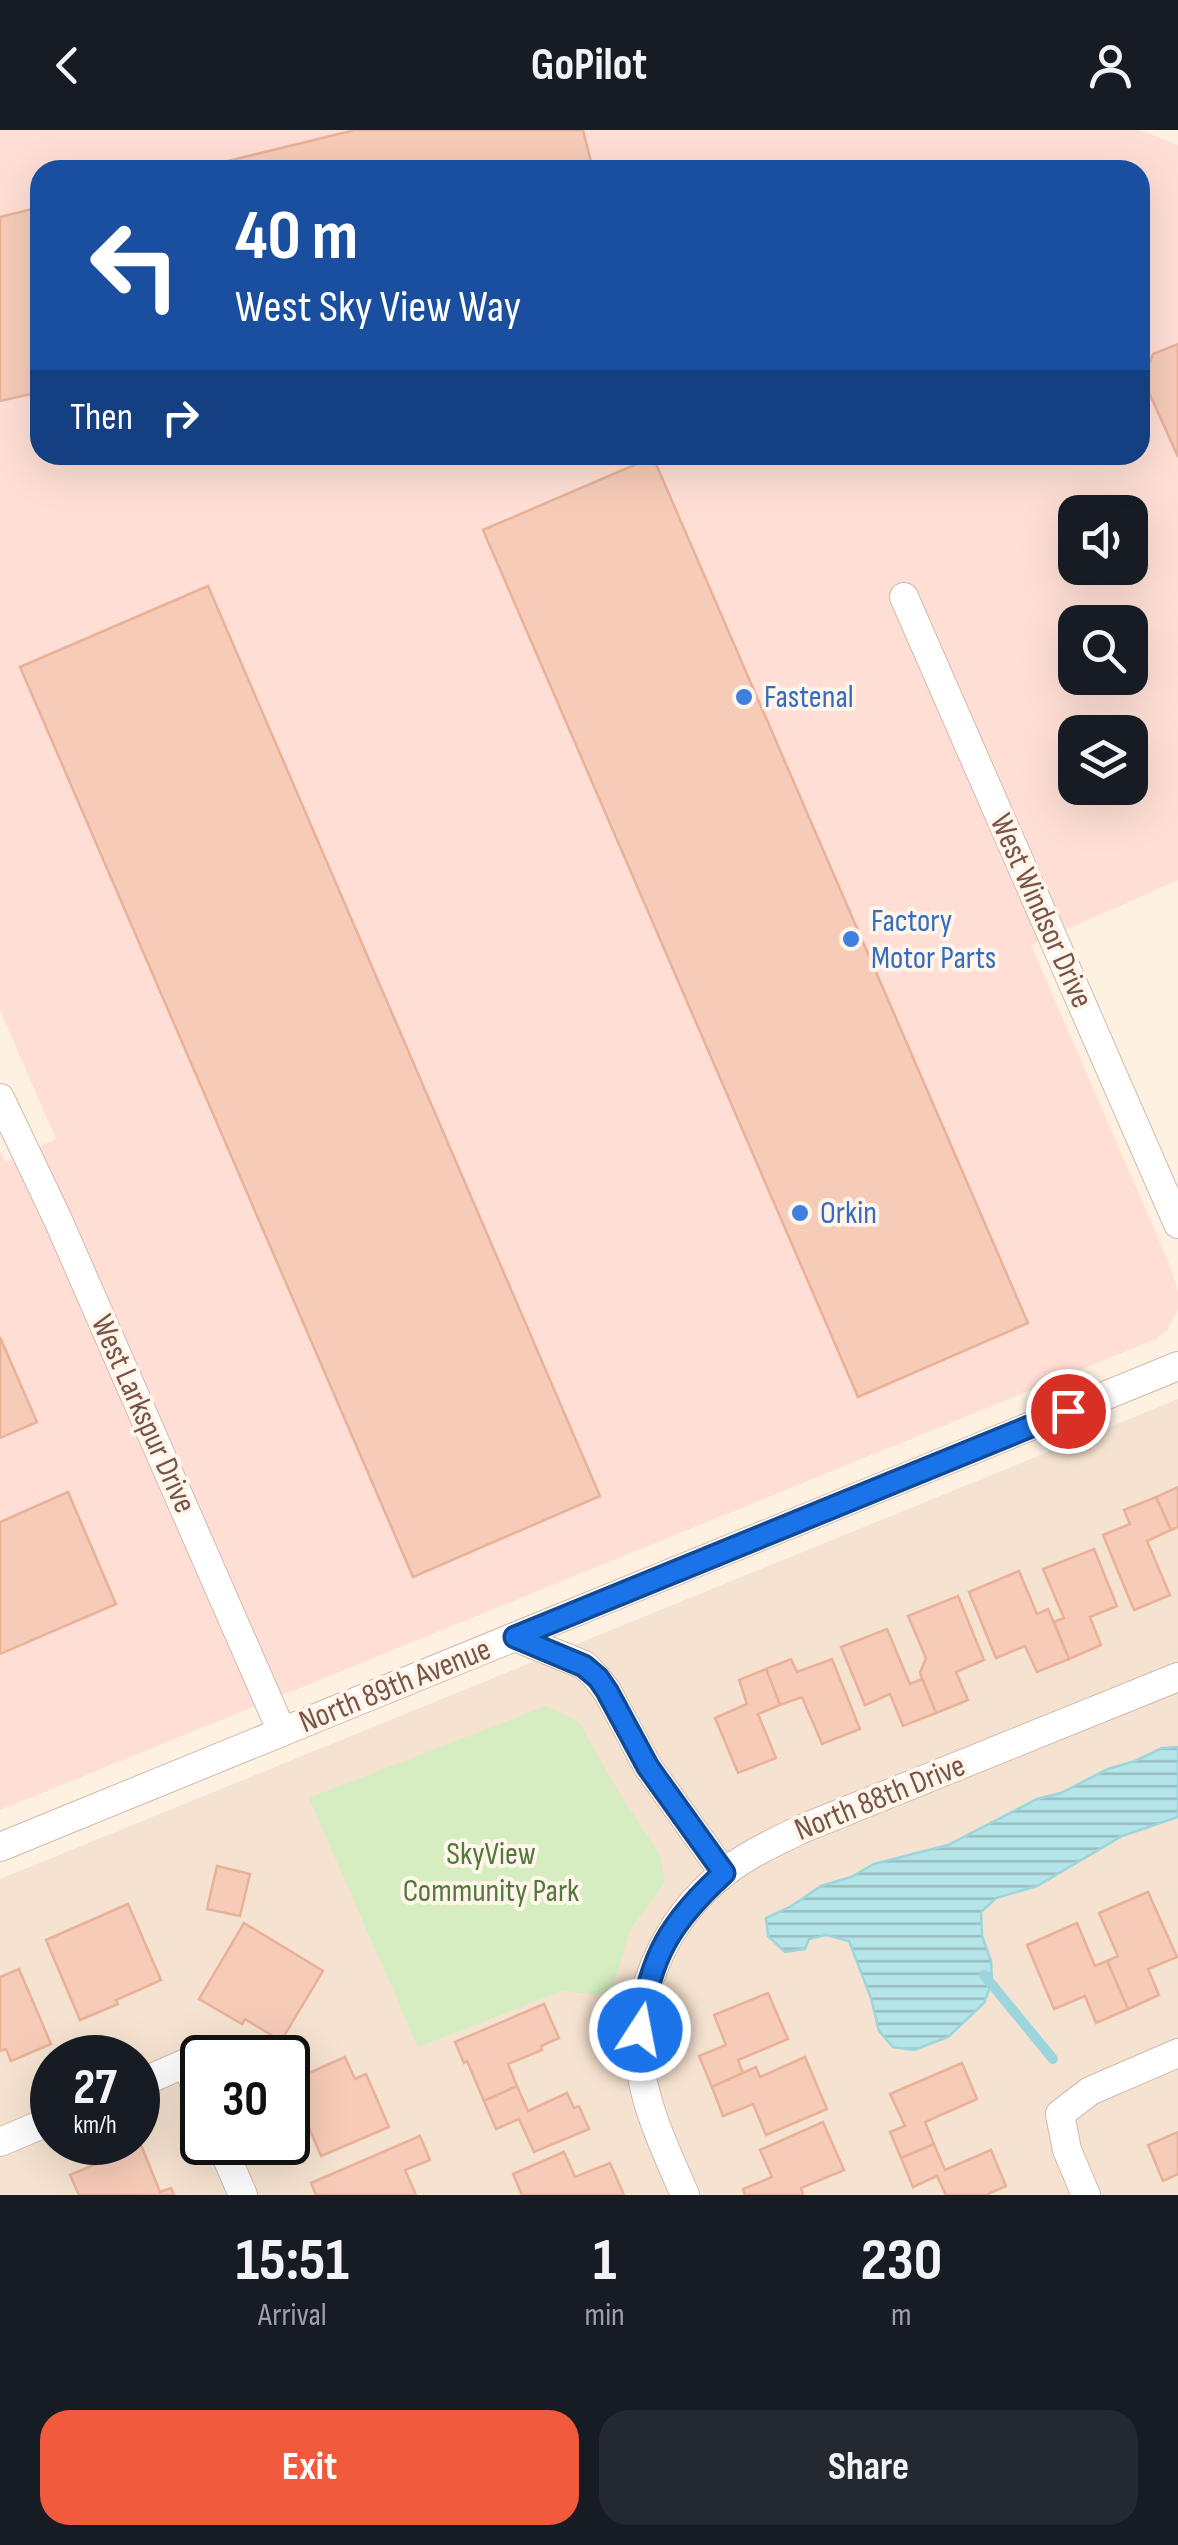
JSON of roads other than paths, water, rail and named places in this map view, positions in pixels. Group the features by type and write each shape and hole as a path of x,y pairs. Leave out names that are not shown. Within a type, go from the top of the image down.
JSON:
{"street":[{"name":"West Windsor Drive","path":"904,597 1178,1224"},
{"name":"West Larkspur Drive","path":"0,1098 58,1220 282,1732"},
{"name":"North 89th Avenue","path":"0,1847 1178,1366"},
{"path":"515,1637 584,1666 598,1678 648,1767 724,1873"},
{"name":"North 88th Drive","path":"685,2195 650,2108 640,2069 640,2030 644,1995 657,1958 694,1901 724,1873 804,1828 1178,1677"},
{"path":"1086,2195 1067,2150 1060,2114 1090,2091 1178,2053"},
{"path":"0,2142 30,2129"},
{"path":"230,2165 243,2195"}],"water":[{"path":"1178,1747 1178,1817 1122,1836 1037,1886 996,1898 981,1912 992,1982 984,2003 948,2037 914,2050 893,2047 879,2031 849,1941 826,1935 809,1939 805,1949 785,1952 768,1936 766,1918 821,1886 851,1877 874,1864 948,1845 1037,1799 1061,1793 1162,1748"}],"waterway":[{"path":"984,1975 1053,2059"}],"place":[{"name":"Fastenal","path":"744,697"},
{"name":"Factory Motor Parts","path":"851,939"},
{"name":"Orkin","path":"800,1213"}],"park label":[{"name":"SkyView Community Park","path":"491,1872"}]}
